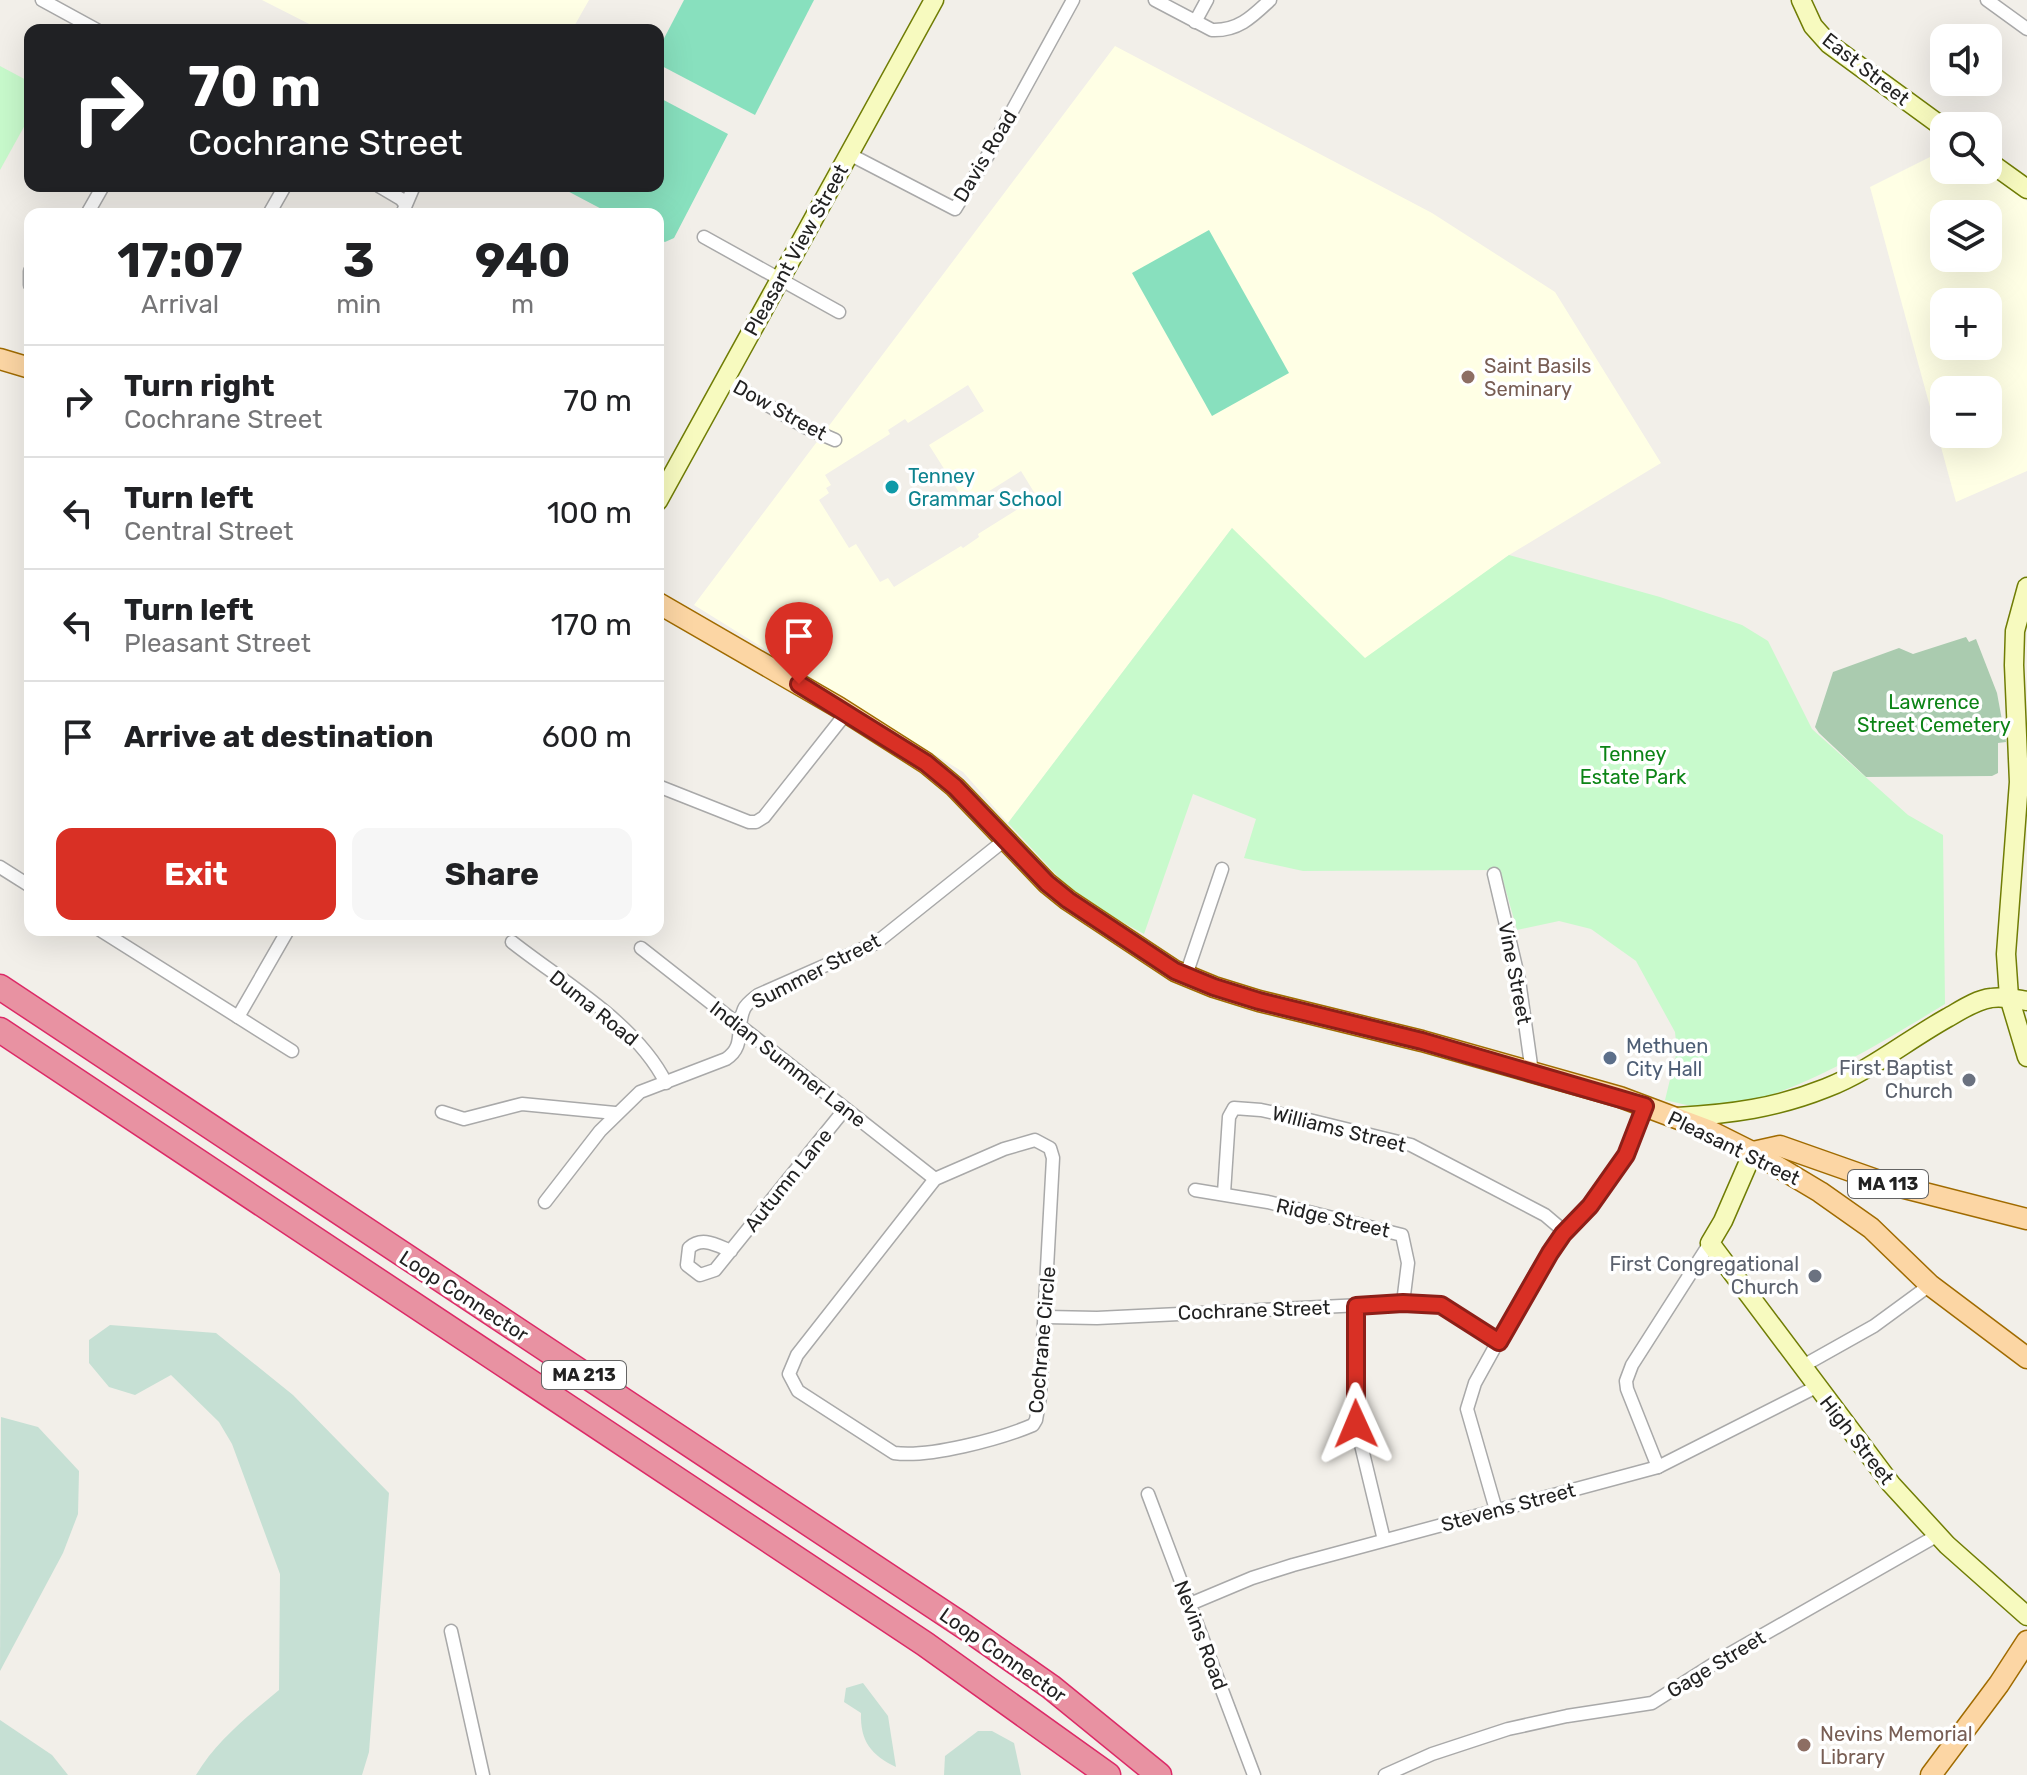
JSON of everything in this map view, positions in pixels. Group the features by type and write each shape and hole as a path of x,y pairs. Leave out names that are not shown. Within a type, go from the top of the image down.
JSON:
{"highway":[{"name":"Loop Connector","path":"0,987 965,1627 1051,1687 1159,1775"},
{"name":"Loop Connector","path":"0,1030 925,1644 1108,1775"}],"main road":[{"path":"0,359 24,366"},
{"name":"Pleasant Street","path":"664,606 847,712 935,770 1047,883 1138,947 1186,975 1259,1001 1422,1041 1677,1117 1753,1152 1820,1192 1871,1228 1930,1285 2027,1358"},
{"name":"MA 113","path":"1753,1152 1780,1146 1885,1183 2027,1219"},
{"path":"1931,1775 2027,1641"}],"street":[{"path":"42,0 86,24"},
{"name":"Pleasant View Street","path":"664,490 934,0"},
{"name":"Davis Road","path":"849,154 955,209 1073,0"},
{"path":"1155,0 1212,30 1242,25 1270,0"},
{"path":"1195,22 1207,0"},
{"name":"East Street","path":"1801,0 1813,26 1829,44 1930,118"},
{"path":"1987,0 2027,29"},
{"path":"2002,171 2027,189"},
{"path":"389,192 401,199 404,208"},
{"path":"704,237 839,312"},
{"name":"Dow Street","path":"725,380 805,427 835,440"},
{"path":"2027,587 2015,631 2019,774 2006,954 2018,999 2027,1057"},
{"path":"664,788 749,822 756,822 764,817 847,712"},
{"name":"Summer Street","path":"545,1202 615,1113 640,1092 735,1053 740,1043 739,1027 744,1007 758,995 876,943 1006,839"},
{"path":"0,867 24,882"},
{"path":"1186,975 1222,869"},
{"name":"Vine Street","path":"1494,874 1519,980 1532,1072"},
{"path":"110,936 292,1051"},
{"path":"238,1017 285,936"},
{"name":"Duma Road","path":"512,942 625,1029 651,1057 666,1083"},
{"name":"Indian Summer Lane","path":"641,948 935,1179"},
{"path":"1677,1117 1777,1106 1829,1087 1873,1065 1965,1008 1993,997 2018,999"},
{"path":"442,1112 464,1119 522,1104 615,1113"},
{"path":"1496,1510 1467,1409 1475,1383 1537,1271 1565,1232 1590,1206 1626,1155 1645,1106"},
{"name":"Williams Street","path":"1224,1193 1229,1117 1234,1108 1261,1110 1411,1145 1545,1215 1565,1232"},
{"name":"Autumn Lane","path":"731,1251 845,1109"},
{"name":"Cochrane Circle","path":"1035,1140 1050,1148 1053,1158 1046,1317 1036,1420 1033,1425 1019,1431 956,1447 906,1455 894,1453 798,1391 789,1374 797,1355 935,1179 1004,1149 1035,1140"},
{"path":"1658,1467 1630,1400 1626,1381 1632,1365 1723,1221 1753,1152"},
{"name":"Ridge Street","path":"1195,1190 1224,1193 1402,1235 1408,1263 1403,1303"},
{"name":"High Street","path":"1710,1243 1891,1484 1938,1535 2027,1616"},
{"path":"1801,1367 1874,1326 1930,1285"},
{"name":"Cochrane Street","path":"1046,1317 1097,1318 1403,1303 1441,1305 1499,1342"},
{"path":"1356,1306 1356,1424 1384,1540"},
{"name":"Stevens Street","path":"1190,1604 1265,1574 1658,1467 1816,1387"},
{"name":"Nevins Road","path":"1148,1494 1254,1775"},
{"name":"Gage Street","path":"1385,1775 1432,1754 1508,1729 1652,1703 1726,1656 1938,1535"},
{"path":"451,1631 483,1775"}],"shaded area":[{"path":"262,0 589,0 575,24 309,24"},
{"path":"1115,46 1432,213 1555,292 1661,463 1509,555 1362,663 1232,528 1008,823 963,772 694,605","holes":["968,385 984,411 929,445 967,505 1021,471 1037,497 978,534 979,537 963,548 961,546 894,587 888,578 880,582 856,544 849,548 819,500 829,493 826,488 831,485 825,475 890,434 888,430 905,419 908,423"]},
{"path":"1930,157 1930,184 2002,184 2002,181 2027,201 2027,471 1956,502 1941,448 2002,448 2002,376 1930,376 1930,407 1870,187"},
{"path":"110,1325 216,1333 293,1395 389,1493 369,1752 362,1775 196,1775 223,1740 279,1690 280,1574 232,1444 219,1422 171,1375 135,1395 109,1387 89,1363 89,1340"},
{"path":"1,1417 38,1427 79,1471 78,1514 63,1553 0,1671"},
{"path":"863,1683 888,1716 896,1767 869,1746 863,1732 861,1713 844,1702 846,1688"},
{"path":"0,1720 52,1755 68,1775 0,1775"},
{"path":"978,1731 992,1731 1014,1743 1021,1775 944,1775 945,1756"}],"green space":[{"path":"684,0 814,0 755,115 664,67 664,38"},
{"path":"0,66 24,79 24,127 0,170"},
{"path":"664,100 728,134 674,238 664,242 664,208 600,208 569,192 664,192"},
{"path":"1209,230 1289,373 1212,416 1132,273"},
{"name":"Tenney Estate Park","path":"1232,528 1365,658 1509,555 1660,597 1742,625 1768,641 1812,729 1908,815 1943,835 1945,1004 1858,1055 1790,1088 1725,1106 1696,1107 1665,1100 1677,1051 1675,1032 1636,961 1591,929 1559,921 1517,930 1500,870 1303,871 1244,858 1256,819 1193,794 1144,934 1077,897 1008,823"},
{"name":"Lawrence Street Cemetery","path":"1966,637 1969,642 1976,639 1997,693 2006,742 1998,743 1998,773 1992,776 1866,777 1815,727 1833,672 1899,648 1913,654"}],"place":[{"name":"Saint Basils Seminary","path":"1468,377"},
{"name":"Tenney Grammar School","path":"892,487"},
{"name":"Methuen City Hall","path":"1610,1058"},
{"name":"First Baptist Church","path":"1969,1080"},
{"name":"First Congregational Church","path":"1815,1276"},
{"name":"Nevins Memorial Library","path":"1804,1745"}],"route":[{"path":"799,684 926,763 955,787 1047,883 1175,971 1259,1001 1422,1041 1645,1106 1626,1155 1590,1206 1563,1234 1537,1271 1499,1342 1441,1305 1422,1302 1356,1306 1356,1424"}]}
